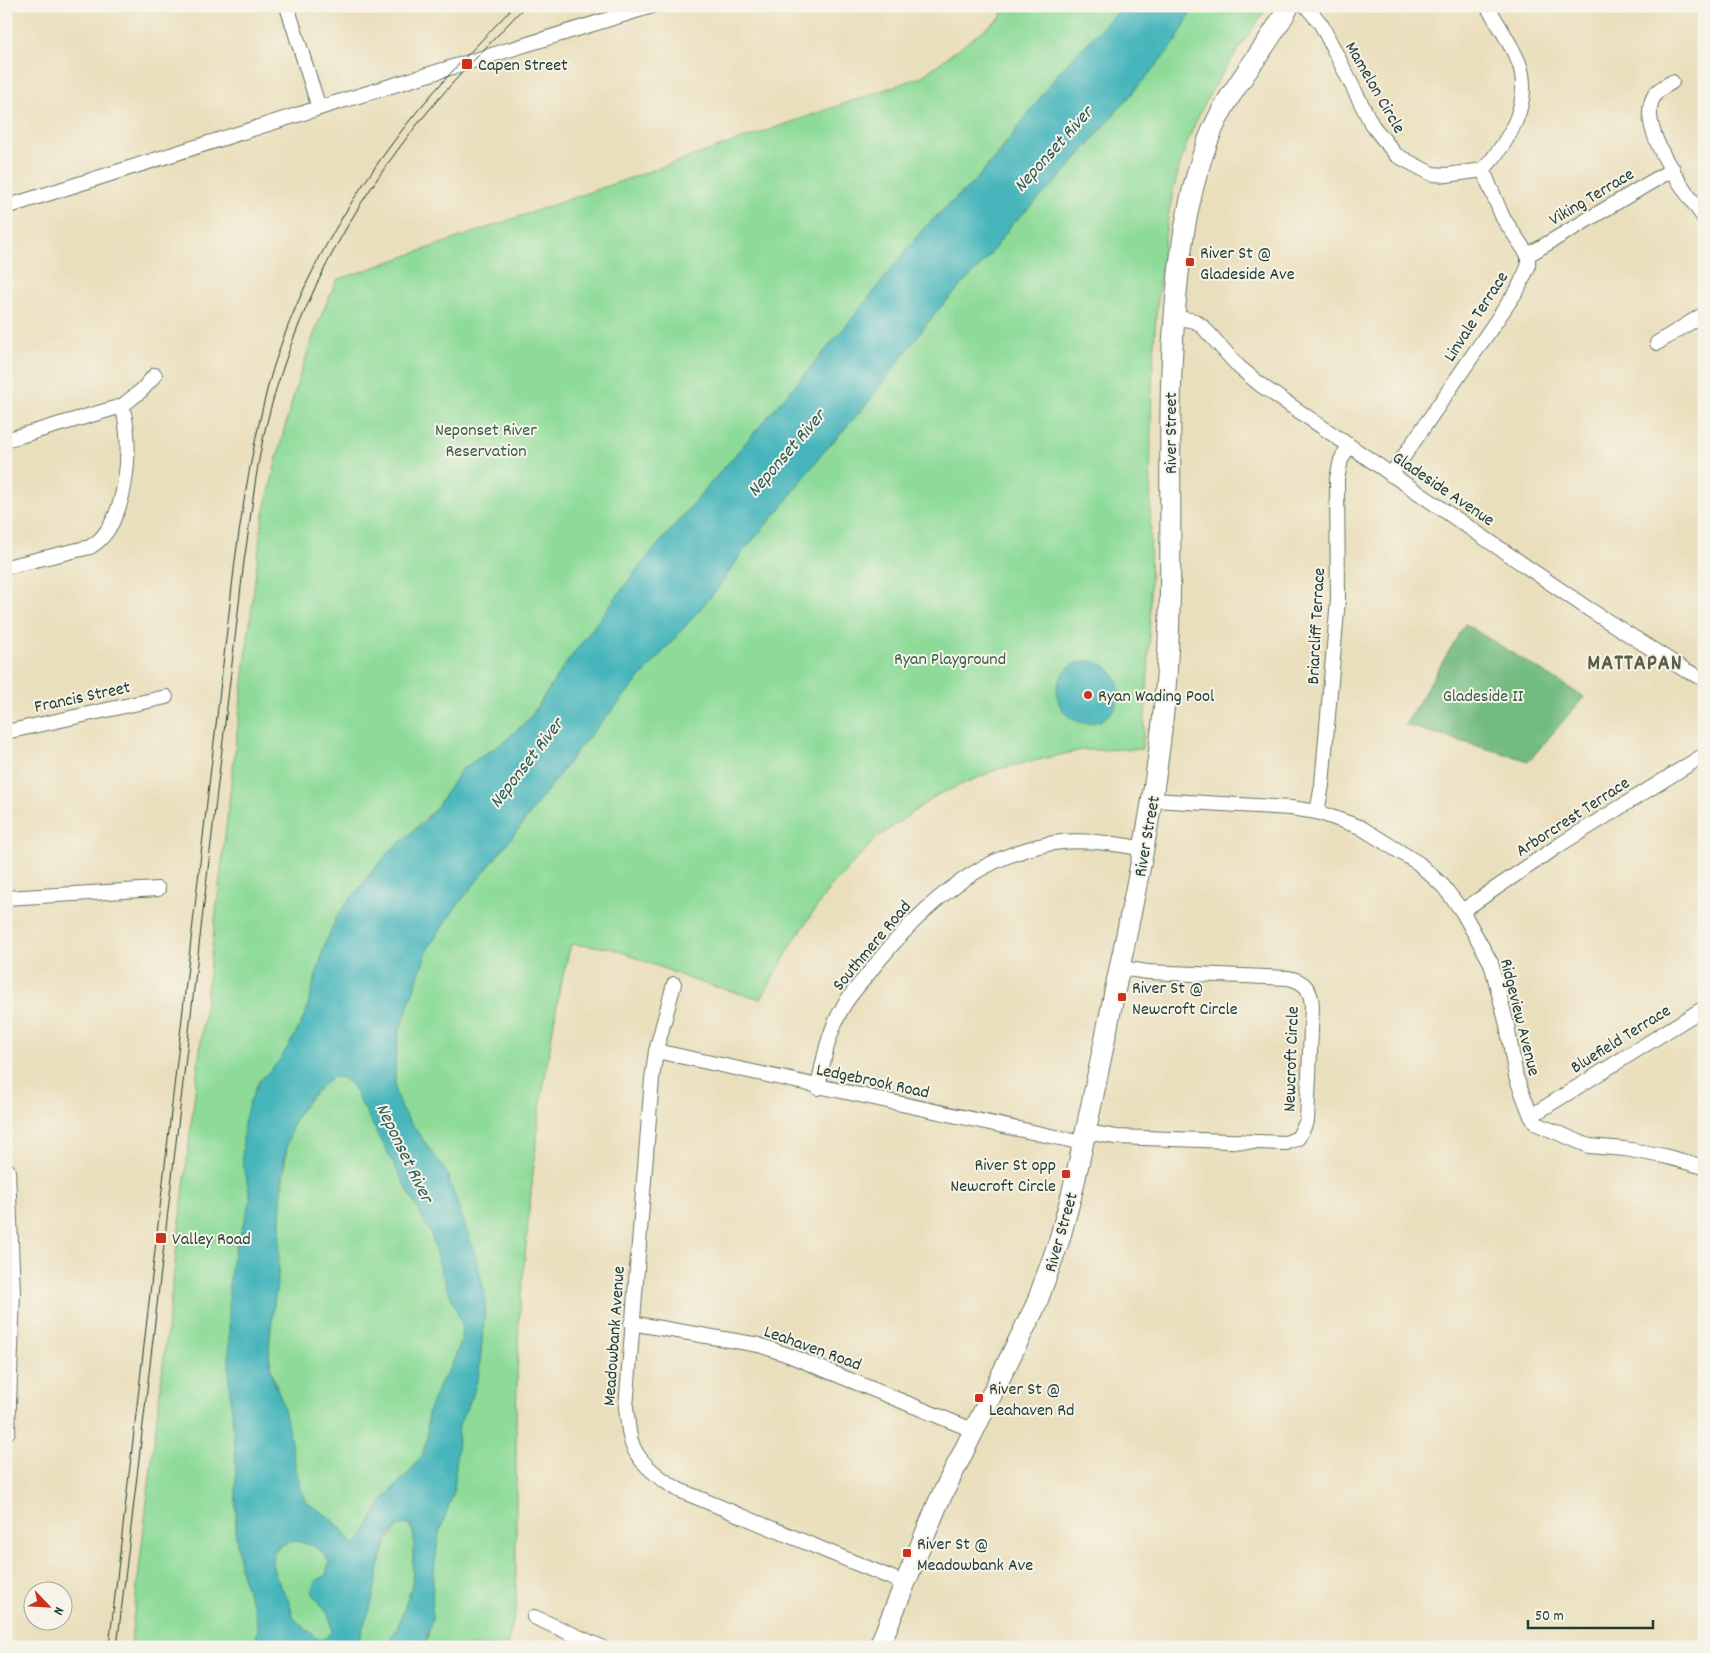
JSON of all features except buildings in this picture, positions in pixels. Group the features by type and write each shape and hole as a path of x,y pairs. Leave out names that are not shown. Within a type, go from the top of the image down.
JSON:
{"main road":[{"name":"River Street","path":"879,1647 938,1503 1028,1324 1044,1284 1065,1220 1120,968 1153,800 1164,706 1170,628 1169,394 1174,317 1186,219 1196,177 1209,136 1225,104 1288,6"}],"street":[{"path":"287,6 319,108"},
{"path":"6,207 319,108 652,6"},
{"name":"Mamelon Circle","path":"1306,6 1321,24 1372,125 1396,155 1432,174 1447,175 1483,170"},
{"path":"1487,6 1519,63 1523,83 1520,109 1508,139 1483,170 1503,218 1528,255"},
{"path":"1672,82 1657,92 1649,113 1651,130 1704,218"},
{"name":"Viking Terrace","path":"1528,255 1673,169"},
{"name":"Linvale Terrace","path":"1391,475 1518,289 1528,267 1528,255"},
{"path":"1656,343 1704,314"},
{"name":"Gladeside Avenue","path":"1174,317 1195,321 1203,327 1250,377 1587,608 1685,670 1704,679"},
{"path":"6,440 122,406 142,390 155,374"},
{"path":"6,567 90,547 99,542 106,534 120,504 126,464 127,431 122,406"},
{"name":"Briarcliff Terrace","path":"1318,812 1337,618 1337,479 1341,460 1349,445"},
{"name":"Francis Street","path":"6,732 166,697"},
{"name":"Arborcrest Terrace","path":"1462,911 1561,844 1704,755"},
{"name":"Ridgeview Avenue","path":"1153,800 1291,808 1318,812 1360,827 1418,863 1443,886 1462,911 1491,963 1507,1025 1516,1077 1531,1116"},
{"name":"Southmere Road","path":"818,1088 825,1051 844,1005 900,934 942,895 986,867 1042,845 1084,841 1144,849"},
{"path":"6,898 158,889"},
{"name":"Newcroft Circle","path":"1084,1137 1286,1143 1298,1138 1306,1121 1312,1006 1310,992 1301,982 1288,978 1148,972 1120,968"},
{"name":"Meadowbank Avenue","path":"674,984 656,1051 647,1121 626,1408 632,1444 645,1463 663,1481 679,1490 904,1583"},
{"name":"Bluefield Terrace","path":"1531,1116 1704,1008"},
{"name":"Ledgebrook Road","path":"656,1051 818,1088 1084,1137"},
{"path":"1531,1116 1537,1124 1589,1146 1625,1149 1664,1156 1704,1167"},
{"path":"6,1171 11,1267 6,1431"},
{"name":"Leahaven Road","path":"632,1323 759,1346 791,1356 975,1431"},
{"path":"534,1618 601,1647"}],"green space":[{"name":"Neponset River Reservation","path":"1002,6 1123,6 1027,117 975,181 939,213 851,320 638,568 562,669 530,718 504,742 462,769 436,808 372,871 325,944 306,1012 291,1045 280,1060 260,1080 254,1090 248,1187 251,1199 249,1212 236,1244 229,1286 236,1464 236,1535 241,1573 256,1614 258,1629 255,1647 130,1647 261,528 283,433 301,371 337,280 921,77 1001,17"},
{"name":"Ryan Playground","path":"1194,6 1268,6 1218,80 1193,128 1180,166 1167,225 1154,344 1149,633 1142,749 1082,750 998,769 937,795 878,837 831,886 795,939 761,999 698,982 611,948 571,944 559,992 539,1114 519,1321 516,1415 516,1609 507,1647 424,1647 428,1639 435,1556 439,1533 454,1491 459,1424 473,1395 479,1373 486,1299 474,1252 446,1172 401,1109 395,1091 395,1059 399,1033 428,948 456,907 517,831 579,748 715,592 744,550 780,509 821,455 866,405 935,313 986,260 1012,224 1059,179 1175,43"},
{"name":"Gladeside II","path":"1465,624 1584,697 1529,761 1405,725"},
{"path":"332,1077 341,1077 351,1083 431,1234 462,1324 461,1341 452,1365 439,1386 428,1412 427,1440 422,1455 411,1471 396,1485 380,1505 357,1546 335,1522 305,1501 294,1465 284,1408 270,1367 269,1344 278,1273 280,1212 287,1145 292,1125 300,1111 314,1093"},
{"path":"406,1524 412,1530 414,1538 413,1583 410,1595 397,1626 385,1647 360,1647 360,1637 384,1550 400,1525"},
{"path":"293,1541 318,1549 329,1562 326,1575 316,1581 311,1591 327,1612 331,1623 332,1631 324,1639 317,1639 294,1618 289,1602 272,1566 272,1558 275,1551 282,1545"}],"water":[{"name":"Neponset River","path":"1123,6 1194,6 1175,43 1059,179 1012,224 986,260 935,313 866,405 821,455 780,509 744,550 715,592 579,748 517,831 456,907 428,948 399,1033 395,1059 395,1091 401,1109 446,1172 474,1252 486,1299 479,1373 473,1395 459,1424 454,1491 439,1533 433,1577 432,1620 424,1647 385,1647 397,1629 412,1586 414,1535 411,1526 406,1524 397,1528 385,1545 372,1602 362,1630 360,1647 255,1647 258,1629 256,1614 241,1573 236,1535 236,1464 229,1380 229,1286 232,1261 251,1199 242,1158 244,1123 249,1103 260,1080 280,1060 298,1030 306,1012 325,944 338,914 389,852 423,823 436,808 462,769 504,742 530,718 562,669 638,568 851,320 923,229 975,181 996,157 1060,71","holes":["332,1077 341,1077 351,1084 431,1234 443,1277 462,1324 461,1341 452,1365 439,1386 428,1412 427,1440 422,1455 411,1471 396,1485 380,1505 357,1546 335,1522 305,1501 283,1403 271,1371 269,1354 270,1331 278,1274 282,1181 287,1144 292,1127 303,1106","293,1541 318,1549 329,1562 326,1575 316,1581 311,1591 327,1613 331,1623 332,1631 324,1639 317,1639 294,1618 289,1602 272,1566 272,1558 275,1551 282,1545"]},
{"name":"Ryan Wading Pool","path":"1088,661 1105,666 1110,670 1114,675 1119,692 1114,709 1110,714 1105,718 1088,723 1071,718 1066,714 1062,709 1057,692 1062,675 1066,670 1071,666"}],"tram line":[{"path":"109,1647 235,561 249,473 268,386 278,353 303,290 352,201 405,127 450,74 514,6"},
{"path":"117,1647 244,561 265,430 291,345 308,304 348,225 397,150 425,115 525,6"}],"place":[{"name":"Capen Street","path":"467,64"},
{"name":"River St @ Gladeside Ave","path":"1190,262"},
{"name":"Ryan Wading Pool","path":"1088,695"},
{"name":"River St @ Newcroft Circle","path":"1122,997"},
{"name":"River St opp Newcroft Circle","path":"1066,1174"},
{"name":"Valley Road","path":"161,1238"},
{"name":"River St @ Leahaven Rd","path":"979,1398"},
{"name":"River St @ Meadowbank Ave","path":"907,1553"}],"district":[{"name":"MATTAPAN","path":"1635,661"}]}
